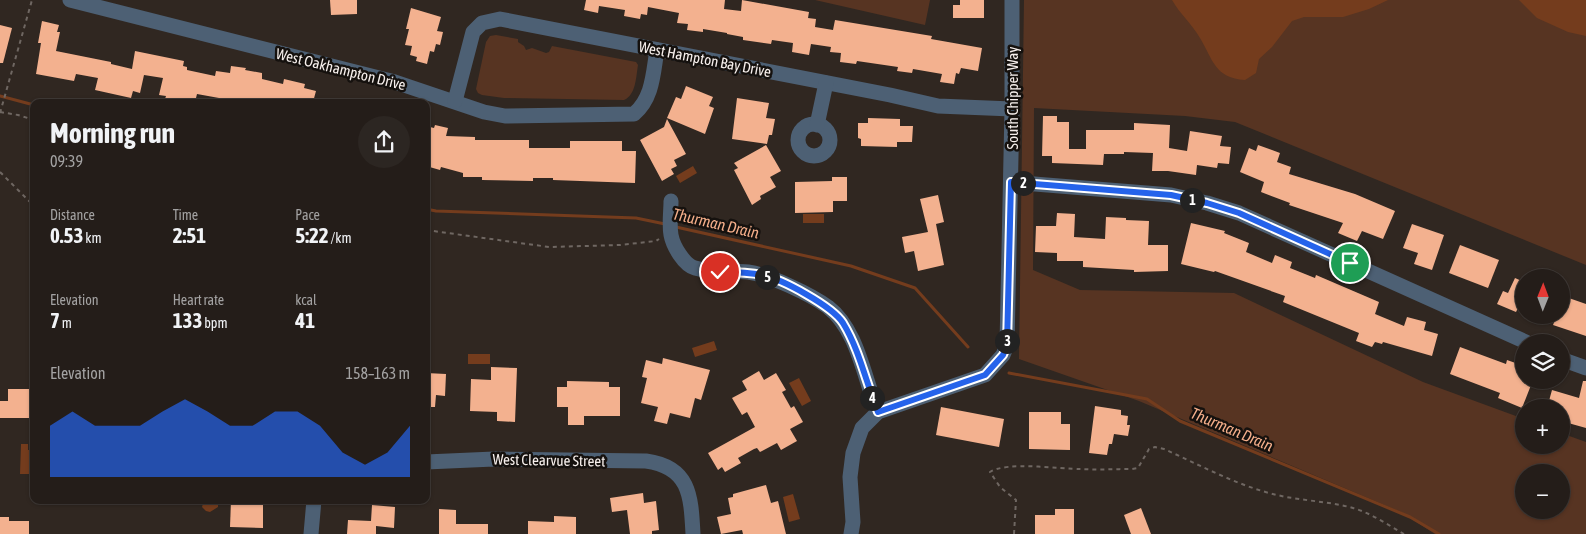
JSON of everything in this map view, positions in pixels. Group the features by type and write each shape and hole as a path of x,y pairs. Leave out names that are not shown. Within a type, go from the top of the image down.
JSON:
{"street":[{"name":"West Oakhampton Drive","path":"70,0 395,82 484,112 505,116 634,114 642,107 649,96 657,50"},
{"name":"South Chipper Way","path":"878,412 985,375 1003,355 1007,345 1011,182 1012,0"},
{"name":"West Hampton Bay Drive","path":"455,102 473,32 482,23 500,19 826,82 938,106 1012,108"},
{"path":"817,125 826,82"},
{"path":"1011,182 1171,195 1215,205 1239,213 1515,337"},
{"path":"671,201 671,236 681,256 693,268 764,275 828,307 842,321 862,365 878,412 862,428 853,453 850,477 853,522 851,534"},
{"path":"1570,362 1586,368"},
{"name":"West Clearvue Street","path":"430,462 494,459 646,461 659,463 670,468 688,488 691,501 693,534"},
{"path":"311,534 314,504"}],"path":[{"path":"30,118 18,114 0,112 32,0"},
{"path":"0,172 30,202"},
{"path":"430,231 549,247 620,245 656,241"},
{"path":"1014,534 1016,500 1000,487 990,472 995,468 1024,466 1083,470 1132,469 1138,468 1149,448 1155,447 1164,449 1247,485 1277,495 1355,508 1378,518 1404,534"}],"shaded area":[{"path":"815,0 930,0 925,25"},
{"path":"1024,0 1586,0 1586,265 1235,122 1185,116 1034,108 1033,270 1080,290 1234,293 1423,382 1515,416 1515,454 1570,454 1570,436 1586,442 1586,534 1435,534 1401,512 1139,401 1019,359"},
{"path":"1172,0 1388,0 1369,9 1343,17 1304,17 1292,21 1272,47 1259,59 1256,73 1245,80 1235,79 1221,72 1197,33"},
{"path":"1519,0 1586,0 1586,36 1568,32 1537,18"},
{"path":"496,35 518,39 518,42 526,50 532,48 546,53 549,52 552,46 636,62 638,65 633,90 628,98 624,100 504,98 482,95 476,89 486,42 490,36"},
{"path":"693,166 697,173 680,183 676,176"},
{"path":"803,214 824,214 824,223 803,223"},
{"path":"714,341 717,350 695,357 692,348"},
{"path":"468,354 490,354 490,364 468,364"},
{"path":"799,378 811,401 802,406 789,383"},
{"path":"21,444 28,444 28,450 30,450 30,474 20,474"},
{"path":"793,494 800,519 789,522 783,497"},
{"path":"203,504 218,504 218,507 210,512 202,507"}],"building":[{"path":"330,0 357,0 357,14 331,15"},
{"path":"586,0 725,0 724,9 741,11 742,0 809,12 808,18 816,19 815,27 833,30 835,20 932,36 931,39 982,48 978,71 961,68 959,74 956,73 954,84 940,82 942,74 913,69 912,73 897,71 898,67 857,61 856,64 840,62 841,53 830,52 831,47 811,44 809,55 792,52 793,43 772,40 771,44 743,40 743,37 703,29 703,32 687,30 688,24 677,23 679,13 648,7 647,15 641,14 640,19 624,16 625,10 599,6 598,13 584,10"},
{"path":"960,0 984,0 984,18 953,18 953,5 960,5"},
{"path":"411,8 441,17 437,31 443,32 440,45 436,44 434,52 430,51 427,64 416,61 417,57 410,55 412,46 405,45 409,29 406,29"},
{"path":"42,21 59,25 57,32 60,32 56,51 111,62 111,64 132,69 135,51 184,61 183,66 187,67 187,70 215,76 216,71 230,73 231,66 246,68 245,70 262,73 262,79 283,84 284,79 305,84 304,88 316,91 314,99 219,99 197,94 196,99 165,99 166,96 159,95 163,78 144,75 140,93 133,91 131,98 95,90 98,78 76,74 74,81 36,74 41,43 38,43"},
{"path":"0,25 12,28 3,63 0,63"},
{"path":"686,86 713,97 709,106 714,108 705,134 667,118 676,97 681,99"},
{"path":"737,98 769,103 766,118 775,119 772,135 769,135 767,144 732,139"},
{"path":"1043,116 1057,116 1057,122 1069,122 1069,149 1086,149 1086,130 1134,130 1134,123 1170,125 1169,148 1187,151 1190,131 1222,136 1220,146 1231,147 1229,164 1218,163 1217,168 1197,165 1196,175 1152,171 1153,153 1124,152 1124,154 1104,154 1103,165 1052,163 1052,156 1042,156"},
{"path":"868,118 900,119 900,126 913,126 912,142 897,142 897,147 861,146 861,139 858,138 858,123 868,123"},
{"path":"667,119 686,154 674,160 677,166 671,169 674,174 662,181 640,140 664,127"},
{"path":"435,125 448,128 446,136 475,137 475,140 529,140 529,148 570,148 570,141 622,141 622,151 636,151 635,183 553,180 553,178 533,178 533,181 482,180 482,177 463,177 463,173 441,167 440,170 430,167 430,127 434,128"},
{"path":"766,145 781,171 770,177 776,187 760,196 761,199 752,205 734,170 738,168 734,163"},
{"path":"1258,145 1280,153 1277,162 1291,167 1289,174 1355,194 1395,211 1383,239 1362,231 1357,241 1338,233 1343,223 1289,205 1290,203 1261,192 1264,182 1240,172 1249,148 1256,151"},
{"path":"832,177 847,177 847,201 833,201 833,212 795,213 795,182 832,181"},
{"path":"938,195 944,222 936,224 944,265 918,271 914,251 905,253 902,237 928,232 920,199"},
{"path":"1057,213 1075,214 1074,237 1105,239 1106,217 1149,221 1148,245 1168,245 1168,271 1134,272 1134,270 1083,267 1083,261 1057,261 1057,253 1035,252 1036,226 1056,226"},
{"path":"1191,223 1225,231 1224,233 1249,243 1246,252 1272,263 1275,255 1292,262 1290,268 1315,278 1316,275 1379,302 1375,314 1404,326 1407,317 1426,322 1424,330 1438,334 1432,356 1383,342 1382,344 1375,342 1372,347 1356,341 1359,333 1283,302 1285,296 1215,271 1181,264"},
{"path":"1412,224 1444,235 1432,270 1414,264 1418,253 1403,248"},
{"path":"1460,245 1499,260 1488,288 1449,273"},
{"path":"1515,278 1515,312 1497,304 1503,291 1508,293"},
{"path":"1570,298 1586,304 1586,336 1553,325 1570,324"},
{"path":"1460,347 1506,364 1507,360 1515,363 1515,389 1529,389 1526,399 1515,399 1515,405 1498,398 1500,393 1450,374"},
{"path":"663,358 710,370 701,400 695,398 690,418 670,413 667,424 654,421 658,407 641,403 647,378 642,377 646,360 662,364"},
{"path":"491,367 517,368 515,422 497,421 497,412 470,411 471,379 491,380"},
{"path":"759,371 764,380 776,373 786,390 782,392 791,408 794,406 803,422 790,429 797,441 781,450 777,443 760,452 757,448 754,449 738,458 741,463 725,472 722,467 718,470 708,453 755,427 747,412 742,415 732,398 747,390 742,381"},
{"path":"430,373 446,374 445,396 436,395 435,407 430,407"},
{"path":"567,381 609,382 609,387 620,387 620,416 584,416 584,425 568,425 568,407 557,407 557,387 567,387"},
{"path":"1583,381 1586,381 1586,428 1570,424 1570,399 1550,399 1552,390 1579,398"},
{"path":"8,389 30,389 30,418 0,418 0,401 8,401"},
{"path":"1095,406 1121,410 1121,415 1128,416 1127,425 1130,425 1128,436 1114,434 1112,444 1109,444 1107,455 1089,453"},
{"path":"941,407 1004,419 999,447 936,435"},
{"path":"1029,412 1061,412 1061,424 1070,424 1070,450 1029,449"},
{"path":"766,485 771,503 778,501 786,534 743,534 742,530 721,534 717,517 731,514 728,498 733,497 733,494"},
{"path":"643,493 644,503 656,501 659,530 652,531 652,534 630,534 627,510 612,512 610,498"},
{"path":"231,504 263,504 263,528 230,527"},
{"path":"372,505 395,507 394,528 376,526 376,534 347,534 348,520 371,521"},
{"path":"1141,508 1151,534 1131,534 1124,515"},
{"path":"439,509 456,510 456,524 488,524 488,534 439,534"},
{"path":"1055,509 1074,509 1074,534 1035,534 1035,515 1055,515"},
{"path":"554,516 576,517 576,534 528,534 528,521 554,522"},
{"path":"0,517 9,517 9,521 29,521 29,534 0,534"}],"waterway":[{"name":"Thurman Drain","path":"0,96 30,104"},
{"name":"Thurman Drain","path":"430,210 636,218 665,224"},
{"name":"Thurman Drain","path":"676,227 851,266 915,288 968,347"},
{"name":"Thurman Drain","path":"1009,373 1147,399 1180,421 1410,517 1439,534"}],"route":[{"path":"720,272 748,272 764,275 828,307 842,321 853,341 878,412 985,375 1003,355 1007,345 1011,182 1171,195 1207,203 1239,213 1350,263"}]}
